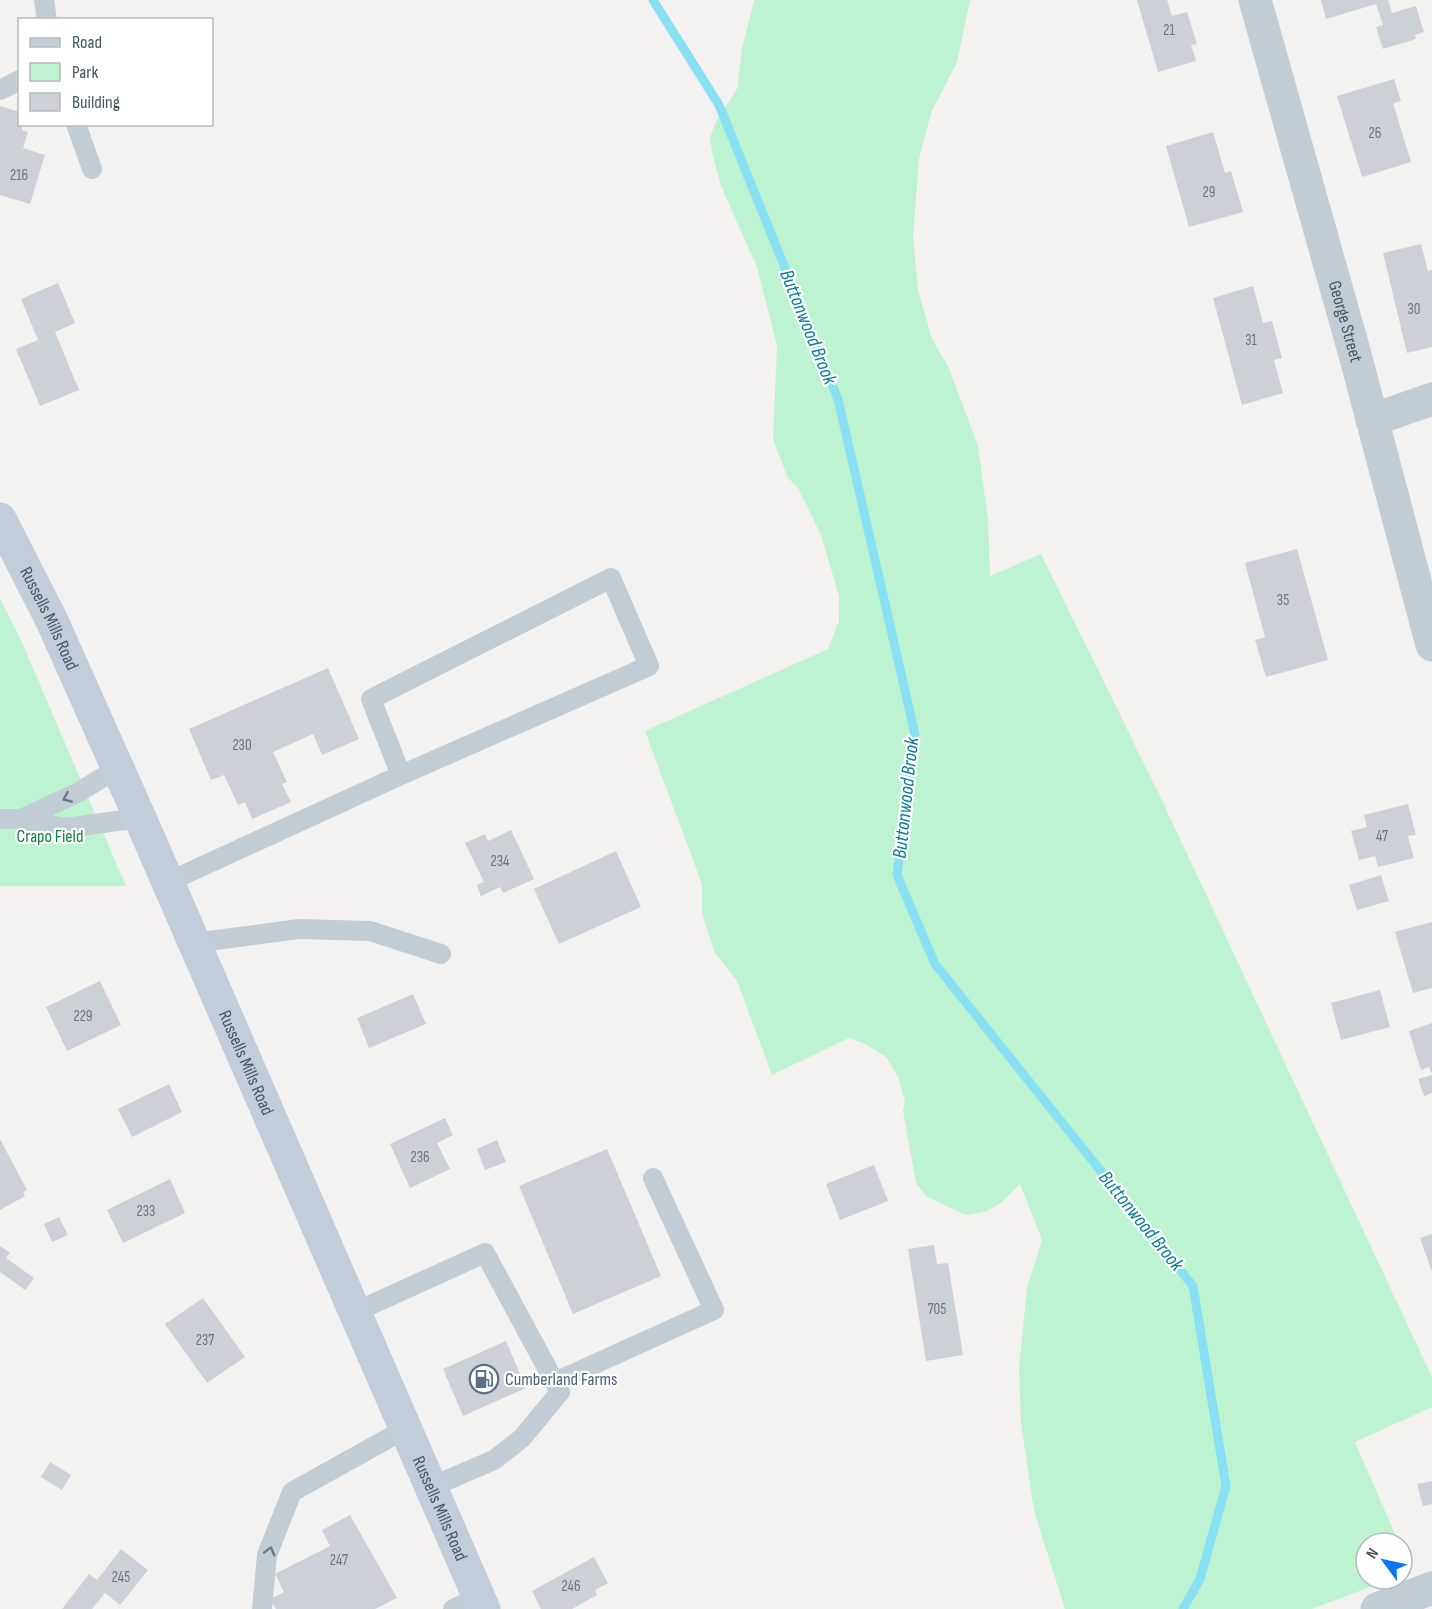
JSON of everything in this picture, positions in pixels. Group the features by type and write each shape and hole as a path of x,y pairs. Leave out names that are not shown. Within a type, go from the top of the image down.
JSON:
{"main road":[{"name":"Russells Mills Road","path":"0,519 52,621 118,768 355,1312 431,1487 472,1605"}],"street":[{"name":"George Street","path":"1255,0 1354,351 1432,645"},
{"path":"1372,420 1432,399"},
{"path":"1392,1606 1432,1588"}],"lane":[{"path":"44,0 47,18"},
{"path":"0,90 18,81"},
{"path":"77,126 92,169"},
{"path":"168,882 649,666 611,578 371,699 401,776"},
{"path":"21,819 79,792 118,768"},
{"path":"0,819 21,819 65,828 140,818"},
{"path":"194,943 299,929 370,932 441,954"},
{"path":"555,1382 714,1310 653,1178"},
{"path":"355,1312 485,1253 560,1392 522,1438 494,1460 431,1487"},
{"path":"262,1609 267,1555 292,1492 405,1429"}],"green space":[{"path":"754,0 970,0 957,62 931,113 919,159 913,237 918,290 932,339 949,368 978,446 988,519 990,576 1041,554 1159,794 1432,1377 1432,1407 1355,1442 1394,1531 1354,1531 1354,1591 1359,1591 1312,1609 1065,1609 1034,1511 1021,1423 1019,1368 1027,1288 1042,1240 1020,1184 1001,1203 987,1211 966,1215 927,1197 916,1183 903,1111 905,1101 898,1077 886,1057 865,1044 849,1038 772,1075 737,981 715,953 702,914 702,884 645,731 828,649 839,621 839,596 821,535 798,488 788,478 773,440 777,346 757,267 721,186 712,152 710,137 717,120 737,89 742,49"},
{"name":"Crapo Field","path":"0,598 21,640 126,886 0,886"}],"building":[{"path":"1137,0 1167,0 1172,16 1187,12 1197,44 1191,45 1196,61 1158,72"},
{"path":"1321,0 1388,0 1392,13 1416,6 1424,32 1415,35 1416,39 1383,49 1376,27 1383,25 1376,4 1326,19"},
{"path":"1394,79 1401,101 1393,103 1411,162 1362,177 1337,96"},
{"path":"0,106 18,111 18,126 23,126 22,130 28,132 23,148 45,155 30,204 0,195"},
{"path":"1213,132 1225,173 1231,171 1243,212 1189,227 1166,146"},
{"path":"1421,244 1428,271 1432,270 1432,347 1407,353 1383,253"},
{"path":"58,283 75,323 55,332 79,390 40,406 16,349 38,340 21,299"},
{"path":"1253,286 1263,323 1272,321 1282,358 1274,360 1283,393 1242,405 1213,298"},
{"path":"1297,549 1328,660 1266,677 1255,640 1265,637 1245,563"},
{"path":"328,668 359,739 322,755 313,734 273,752 287,782 282,784 291,802 252,819 245,802 238,805 224,775 211,780 189,729"},
{"path":"1408,804 1416,835 1408,836 1414,858 1378,867 1375,856 1359,860 1351,831 1367,827 1364,815"},
{"path":"511,830 534,879 503,893 500,887 481,896 477,885 484,882 465,843 485,834 488,841"},
{"path":"616,851 641,907 559,944 534,889"},
{"path":"1381,875 1389,901 1357,910 1349,885"},
{"path":"1432,922 1432,988 1413,993 1395,932"},
{"path":"100,981 121,1025 67,1051 46,1007"},
{"path":"1380,990 1390,1027 1341,1040 1331,1003"},
{"path":"413,994 426,1024 369,1048 357,1018"},
{"path":"1432,1023 1432,1074 1429,1067 1421,1070 1409,1031"},
{"path":"1432,1075 1432,1093 1424,1096 1418,1079"},
{"path":"169,1084 182,1112 132,1137 118,1109"},
{"path":"445,1118 453,1135 437,1143 450,1169 410,1188 390,1144"},
{"path":"0,1139 27,1190 23,1192 25,1196 0,1210"},
{"path":"497,1140 506,1162 485,1170 477,1149"},
{"path":"607,1149 661,1276 573,1314 519,1186"},
{"path":"874,1165 888,1201 840,1220 826,1184"},
{"path":"170,1179 185,1213 123,1243 107,1210"},
{"path":"59,1217 68,1235 52,1242 44,1224"},
{"path":"1432,1234 1432,1272 1420,1238"},
{"path":"934,1245 937,1264 948,1263 963,1355 926,1361 908,1249"},
{"path":"0,1246 10,1253 6,1258 34,1278 25,1290 0,1272"},
{"path":"203,1298 245,1357 207,1383 165,1324"},
{"name":"Cumberland Farms","path":"506,1341 526,1388 463,1416 443,1369"},
{"path":"50,1462 71,1475 62,1490 41,1477"},
{"path":"1432,1481 1432,1504 1423,1506 1417,1484"},
{"path":"350,1515 397,1598 375,1609 276,1609 270,1599 284,1592 275,1574 330,1546 322,1530"},
{"path":"121,1549 148,1570 120,1605 105,1593 92,1609 62,1609 89,1574 97,1580"},
{"path":"594,1557 608,1583 595,1590 597,1595 572,1609 541,1609 532,1591"}],"waterway":[{"name":"Buttonwood Brook","path":"653,0 719,105 838,399 915,734 897,875 935,964 1193,1286 1226,1486 1200,1579 1183,1609"}],"place":[{"name":"Cumberland Farms","path":"484,1379"}]}
